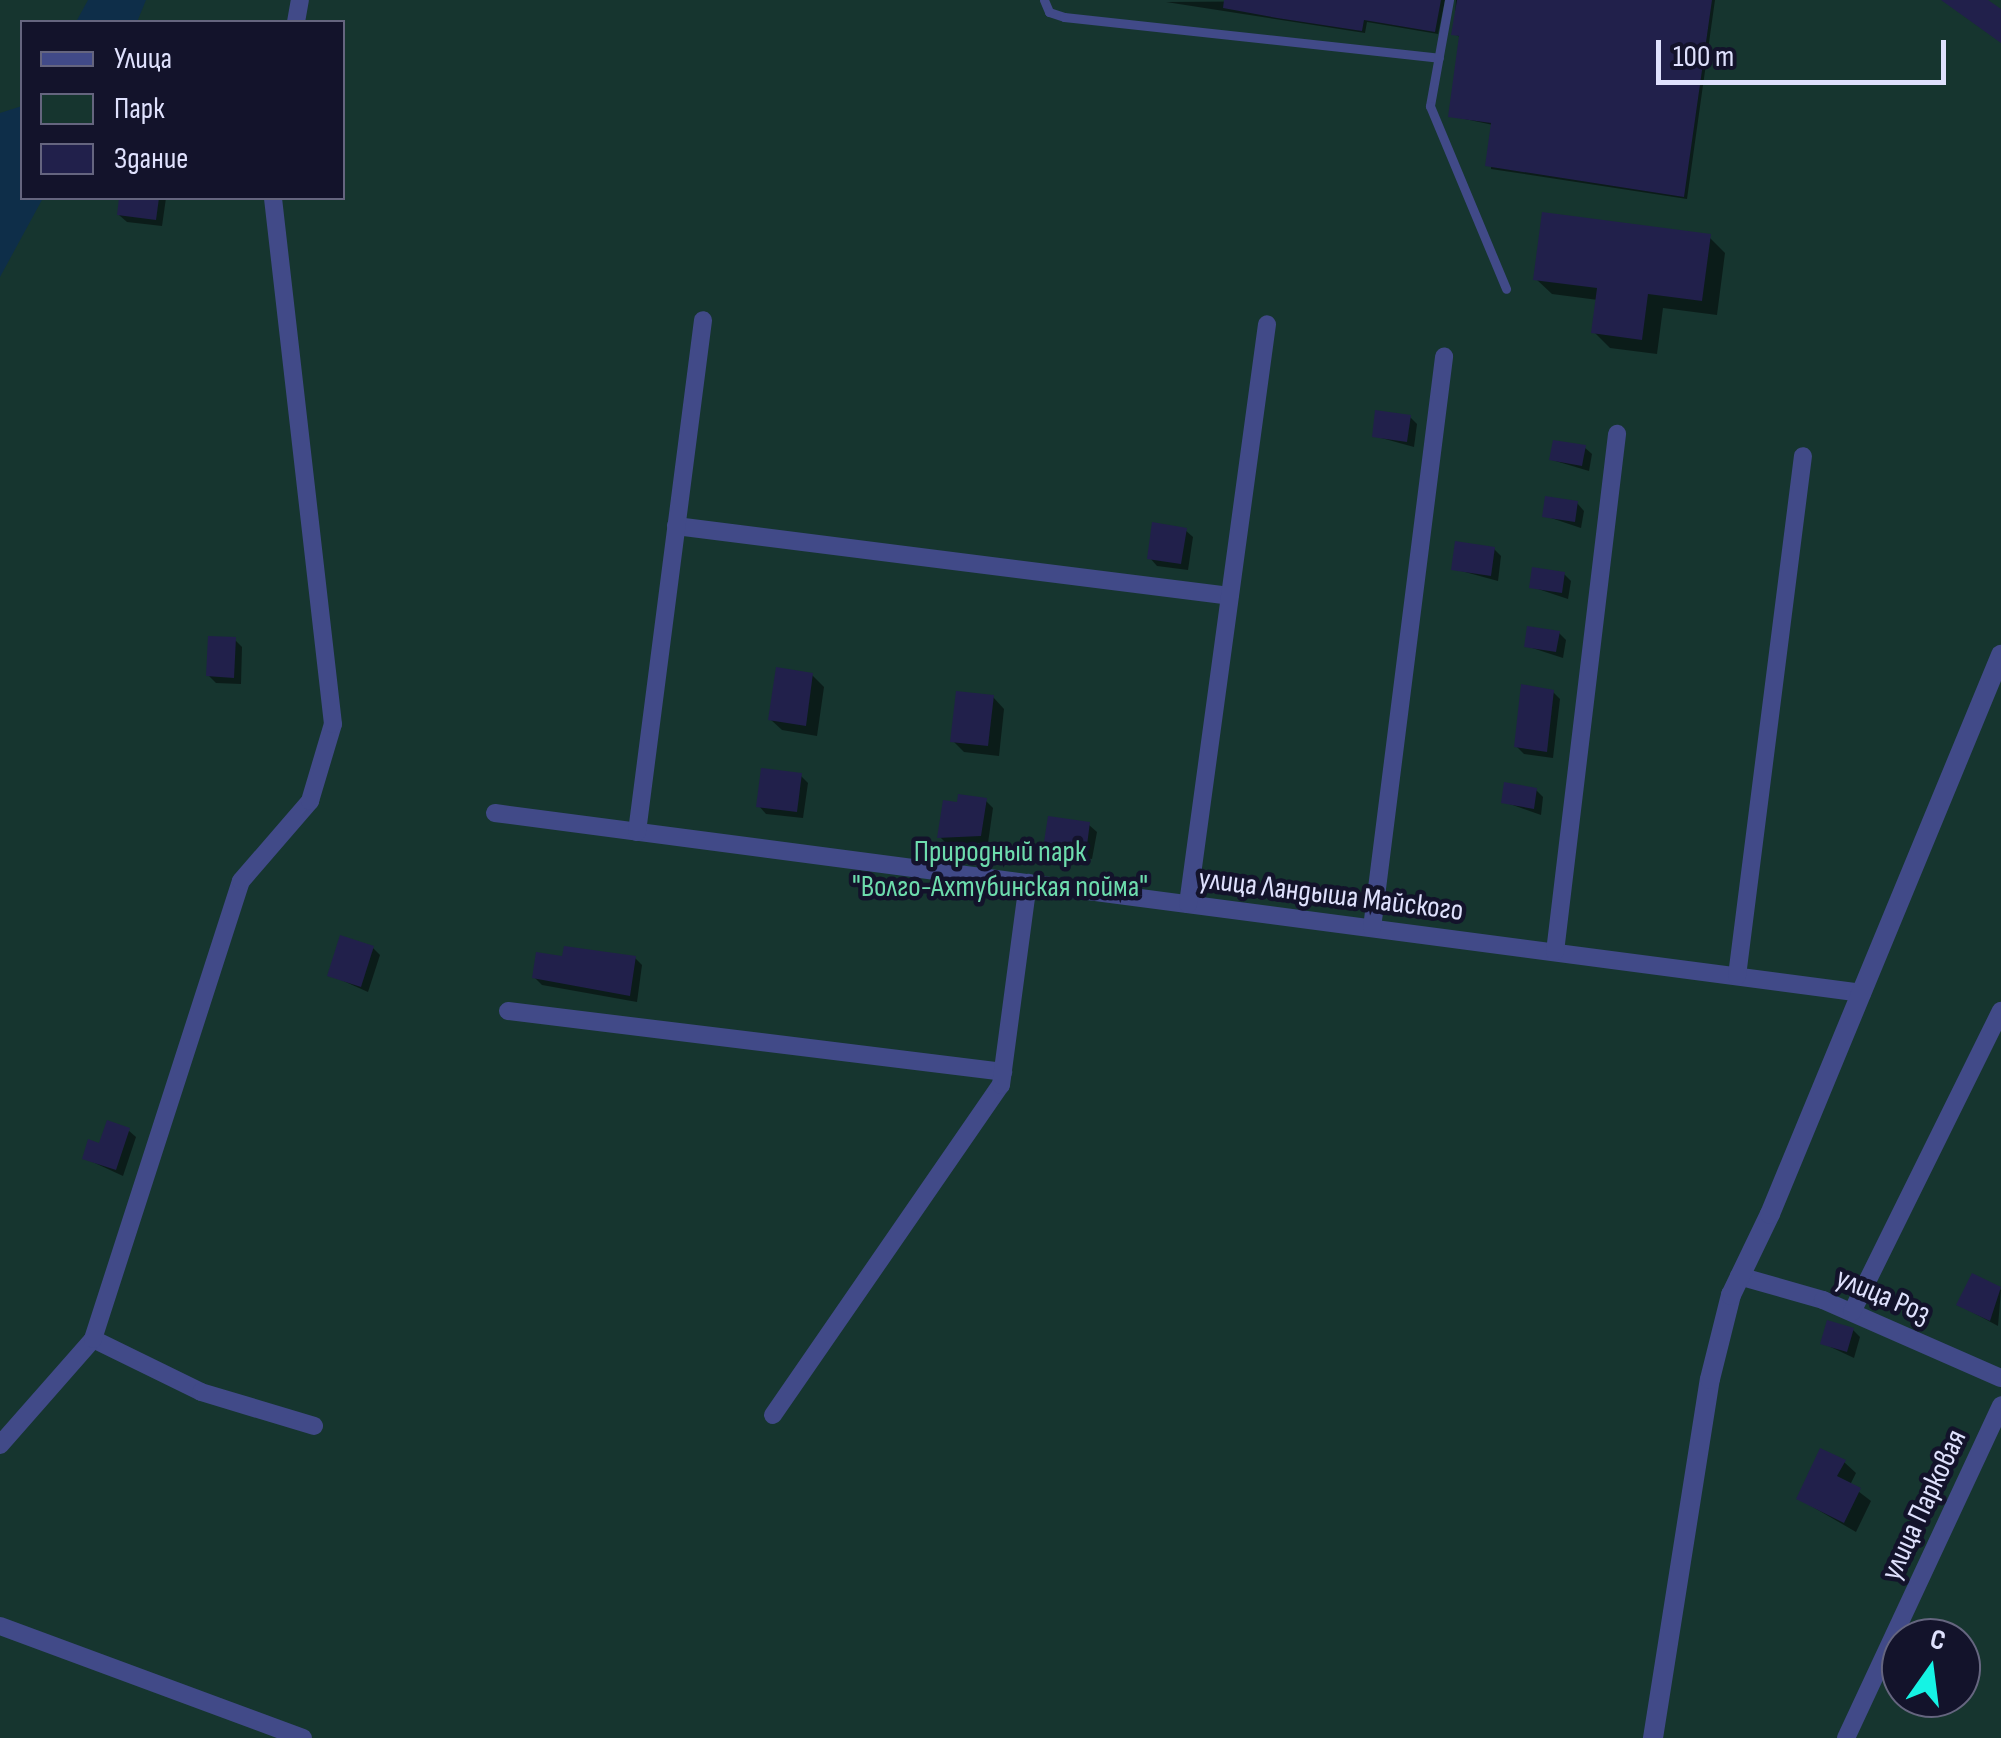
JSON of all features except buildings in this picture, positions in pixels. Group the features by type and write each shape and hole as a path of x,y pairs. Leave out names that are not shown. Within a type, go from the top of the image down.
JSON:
{"street":[{"path":"0,1446 93,1340 242,881 310,801 334,724 274,200"},
{"path":"636,832 703,320"},
{"path":"1188,904 1267,324"},
{"path":"1372,928 1444,357"},
{"path":"1555,952 1618,434"},
{"path":"1737,976 1803,456"},
{"path":"676,526 1230,596"},
{"path":"1653,1738 1710,1379 1739,1276 1862,993 2001,655"},
{"name":"улица Ландыша Майского","path":"495,813 1862,993"},
{"path":"773,1416 1001,1086 1028,883"},
{"path":"508,1010 1003,1072"},
{"path":"1852,1312 2001,1011"},
{"name":"улица Роз","path":"1739,1276 1852,1312 2001,1378"},
{"path":"93,1340 201,1392 314,1426"},
{"name":"улица Парковая","path":"1846,1738 2001,1405"},
{"path":"0,1626 303,1738"}],"lane":[{"path":"1044,0 1049,12 1064,17 1439,58"},
{"path":"1449,0 1430,106 1506,288"}],"green space":[{"name":"Природный парк \"Волго-Ахтубинская пойма\"","path":"0,0 2001,0 2001,1738 0,1738"}],"water":[{"path":"88,0 146,0 138,20 77,20"},
{"path":"20,107 20,200 42,200 0,277 0,113"}]}
